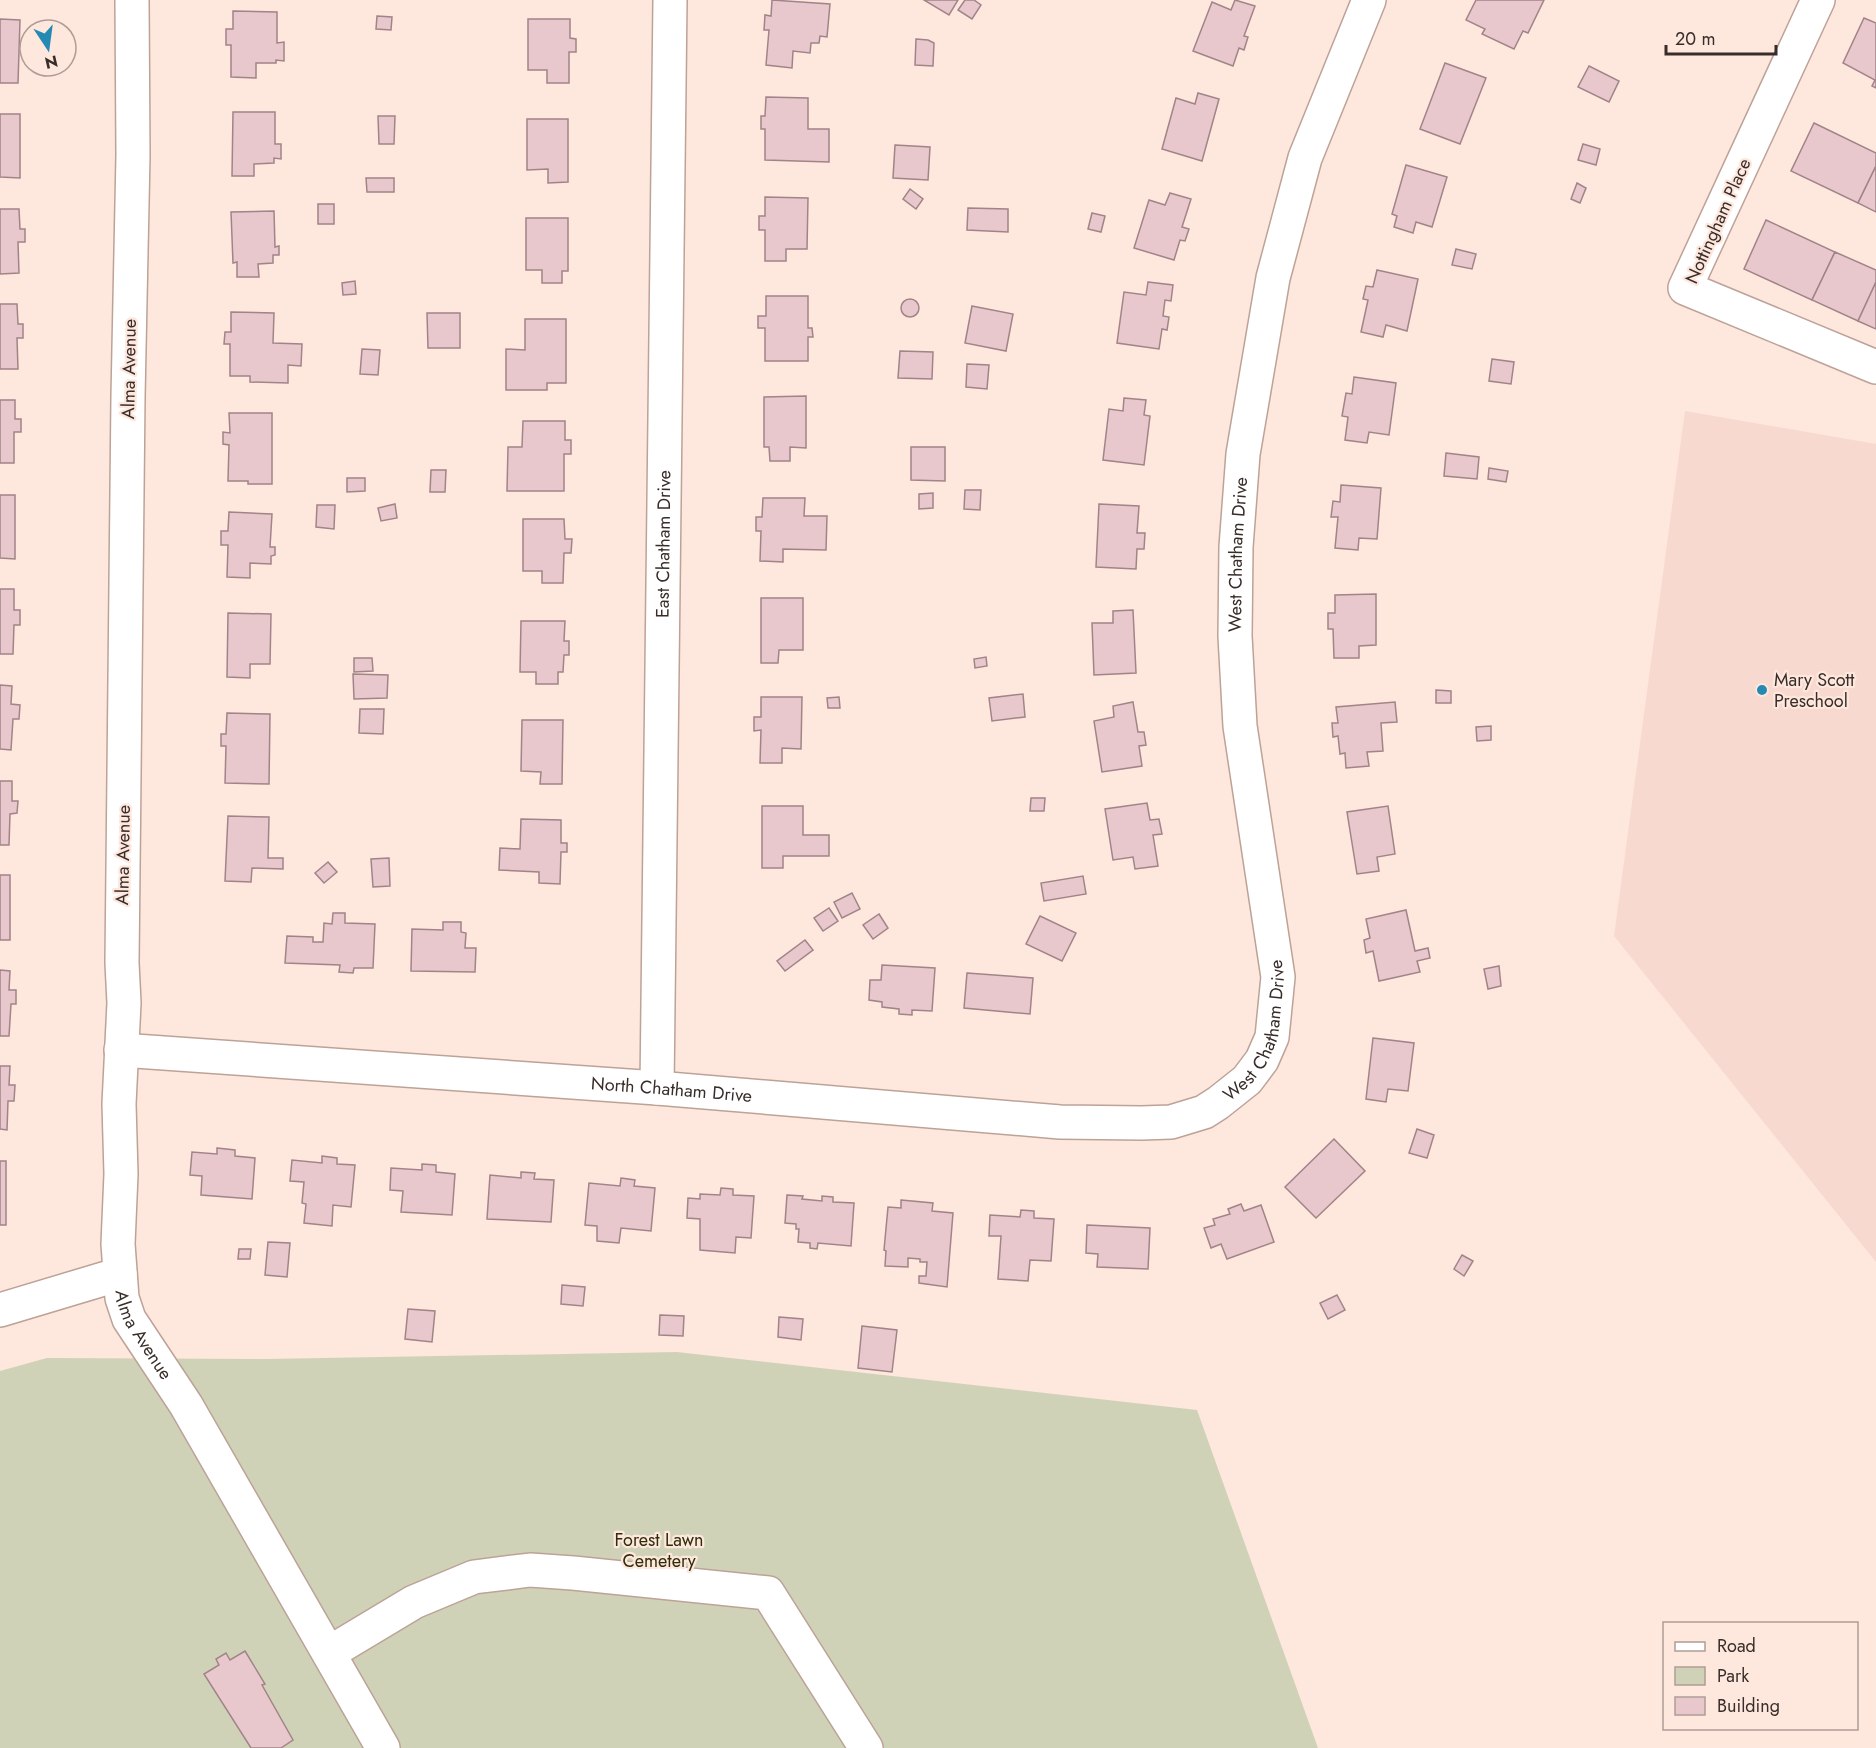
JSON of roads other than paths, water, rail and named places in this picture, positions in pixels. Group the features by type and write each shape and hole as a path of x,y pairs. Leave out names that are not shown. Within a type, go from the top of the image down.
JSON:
{"street":[{"name":"Alma Avenue","path":"132,0 133,155 122,963 124,1003 119,1104 122,1298 129,1318 186,1405 383,1748"},
{"name":"East Chatham Drive","path":"657,1088 670,0"},
{"name":"West Chatham Drive","path":"1218,1103 1247,1080 1262,1060 1272,1037 1278,977 1240,726 1235,636 1236,547 1243,454 1273,278 1305,158 1369,0"},
{"name":"Nottingham Place","path":"1818,0 1685,288 1876,367"},
{"name":"North Chatham Drive","path":"121,1050 657,1088 1060,1122 1142,1124 1171,1122 1204,1112 1218,1103"},
{"path":"0,1310 120,1274"},
{"path":"329,1653 414,1602 474,1577 530,1570 768,1593 866,1748"}],"place":[{"name":"Mary Scott Preschool","path":"1762,690"}],"park label":[{"name":"Forest Lawn Cemetery","path":"659,1550"}]}
